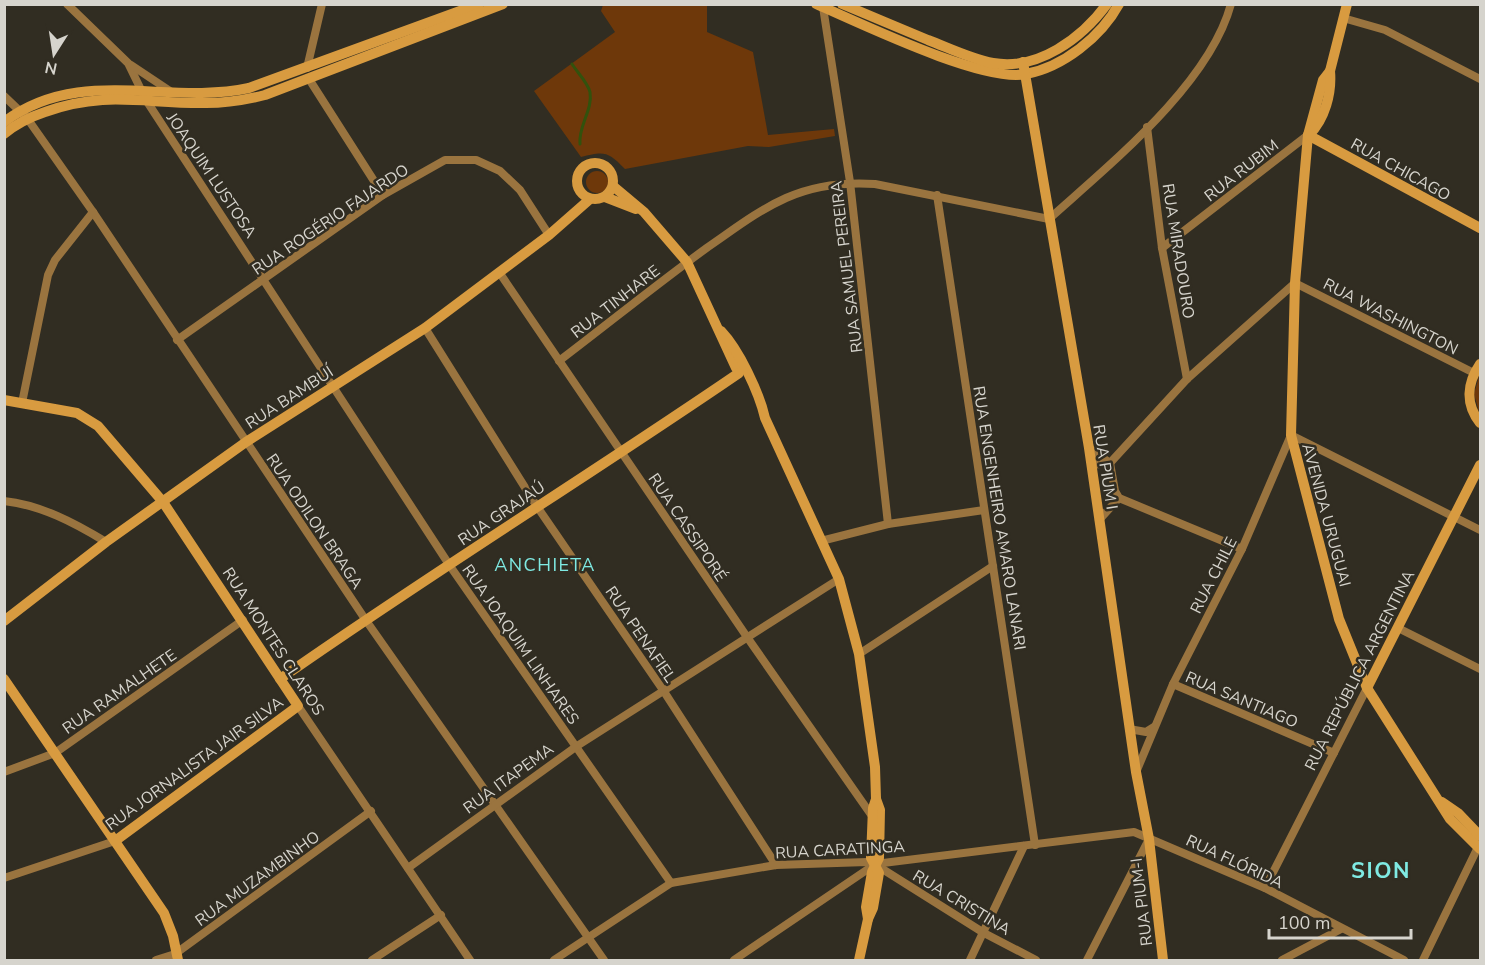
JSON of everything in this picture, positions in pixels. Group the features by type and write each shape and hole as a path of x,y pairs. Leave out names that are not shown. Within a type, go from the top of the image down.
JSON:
{"street":[{"path":"67,4 128,63 170,91"},
{"path":"322,4 308,74 383,195"},
{"path":"4,122 74,102 105,98 235,102 265,95 308,74 479,4"},
{"path":"4,134 43,101 82,91 142,89 236,91 308,74 503,4"},
{"path":"842,4 982,61 1002,64 1023,62 1045,55 1074,39 1107,4"},
{"path":"819,6 956,62 1010,75 1025,75 1074,53 1098,31 1119,4"},
{"path":"850,182 937,195 1049,219 1147,127 1199,69 1225,27 1231,4"},
{"name":"AVENIDA URUGUAI","path":"1347,4 1330,70 1331,82 1321,123 1308,135 1295,283 1291,435 1339,619 1367,688 1442,802 1450,819 1480,844"},
{"name":"RUA SAMUEL PEREIRA","path":"819,6 850,182 888,524"},
{"path":"1343,18 1385,30 1480,79"},
{"path":"1023,62 1030,101"},
{"name":"JOAQUIM LUSTOSA","path":"128,63 146,100 332,387"},
{"path":"1010,75 1030,101"},
{"name":"RUA ODILON BRAGA","path":"4,96 24,115 93,212 365,619 604,960"},
{"name":"RUA PIUM I","path":"1030,101 1089,448 1129,729 1149,839"},
{"name":"RUA MIRADOURO","path":"1147,127 1162,248 1187,379"},
{"name":"RUA CHICAGO","path":"1308,135 1480,228"},
{"name":"RUA RUBIM","path":"1162,248 1308,135"},
{"name":"RUA ROGÉRIO FAJARDO","path":"177,340 383,195 445,160 476,160 500,171 520,190 549,235"},
{"path":"605,196 613,186 612,175 605,166 595,163 584,167 578,176 578,187 590,199 605,196 644,212"},
{"name":"RUA TINHARE","path":"559,361 687,262 758,212 788,197 850,182"},
{"path":"613,186 644,212 687,262 721,331 730,341 762,404 765,418 839,579 859,654 875,767 876,799 872,816 871,858 879,873 873,909 868,919 859,960"},
{"name":"RUA ENGENHEIRO AMARO LANARI","path":"937,195 1035,845"},
{"name":"RUA BAMBUÍ","path":"4,621 106,542 246,442 425,328 549,235 590,199"},
{"path":"22,403 48,275 55,260 93,212"},
{"name":"RUA CASSIPORÉ","path":"499,272 856,796 872,816"},
{"path":"1091,465 1110,463 1187,379 1295,283"},
{"name":"RUA WASHINGTON","path":"1295,283 1474,373"},
{"name":"RUA PENAFIEL","path":"425,328 536,505 663,690 776,865"},
{"path":"721,331 723,345 756,407 765,418"},
{"path":"1480,364 1474,373 1469,399 1480,423"},
{"name":"RUA GRAJAÚ","path":"280,678 365,619 450,566 536,505 622,453 739,373"},
{"name":"RUA JOAQUIM LINHARES","path":"332,387 450,566 670,883"},
{"name":"RUA MONTES CLAROS","path":"4,400 77,413 98,426 163,502 470,960"},
{"path":"1291,435 1480,530"},
{"name":"RUA CHILE","path":"1136,772 1173,684 1242,549 1291,435"},
{"path":"1089,448 1110,463 1115,491 1119,498 1242,549"},
{"name":"RUA REPÚBLICA ARGENTINA","path":"1265,888 1480,465"},
{"path":"1099,520 1119,498"},
{"path":"4,501 36,508 78,524 106,542"},
{"path":"821,541 888,524 984,510"},
{"path":"859,654 993,566"},
{"name":"RUA ITAPEMA","path":"408,868 576,746 839,579"},
{"name":"RUA RAMALHETE","path":"4,772 55,753 243,620"},
{"path":"1398,628 1480,669"},
{"path":"4,680 164,913 173,936 177,957"},
{"name":"RUA SANTIAGO","path":"1173,684 1334,753"},
{"name":"RUA JORNALISTA JAIR SILVA","path":"4,878 115,841 298,706"},
{"path":"1129,729 1146,732 1156,726"},
{"path":"856,796 876,799"},
{"path":"734,960 875,864 879,858 880,810 876,799"},
{"name":"RUA MUZAMBINHO","path":"156,960 177,957 371,811"},
{"name":"RUA CARATINGA","path":"554,960 670,883 776,865 867,862 875,864 1134,832 1149,839"},
{"name":"RUA FLÓRIDA","path":"1149,839 1265,888 1404,960"},
{"name":"RUA PIUM-I","path":"1149,839 1145,855 1163,960"},
{"path":"1424,960 1480,844"},
{"path":"970,960 1024,846"},
{"path":"1087,960 1145,855"},
{"name":"RUA CRISTINA","path":"875,864 984,933 1036,960"},
{"path":"372,960 441,915"},
{"path":"1282,960 1341,929"}],"shaded area":[{"path":"603,5 707,5 707,32 753,52 768,135 834,129 835,136 769,147 748,146 625,169 605,154 581,157 534,91 615,32 601,11"},
{"path":"597,171 605,174 608,182 605,190 597,193 589,190 586,182 589,174"},
{"path":"1480,373 1480,415 1474,394"}],"waterway":[{"path":"572,64 590,92 580,144"}],"district":[{"name":"ANCHIETA","path":"545,565"},
{"name":"SION","path":"1381,870"}]}
